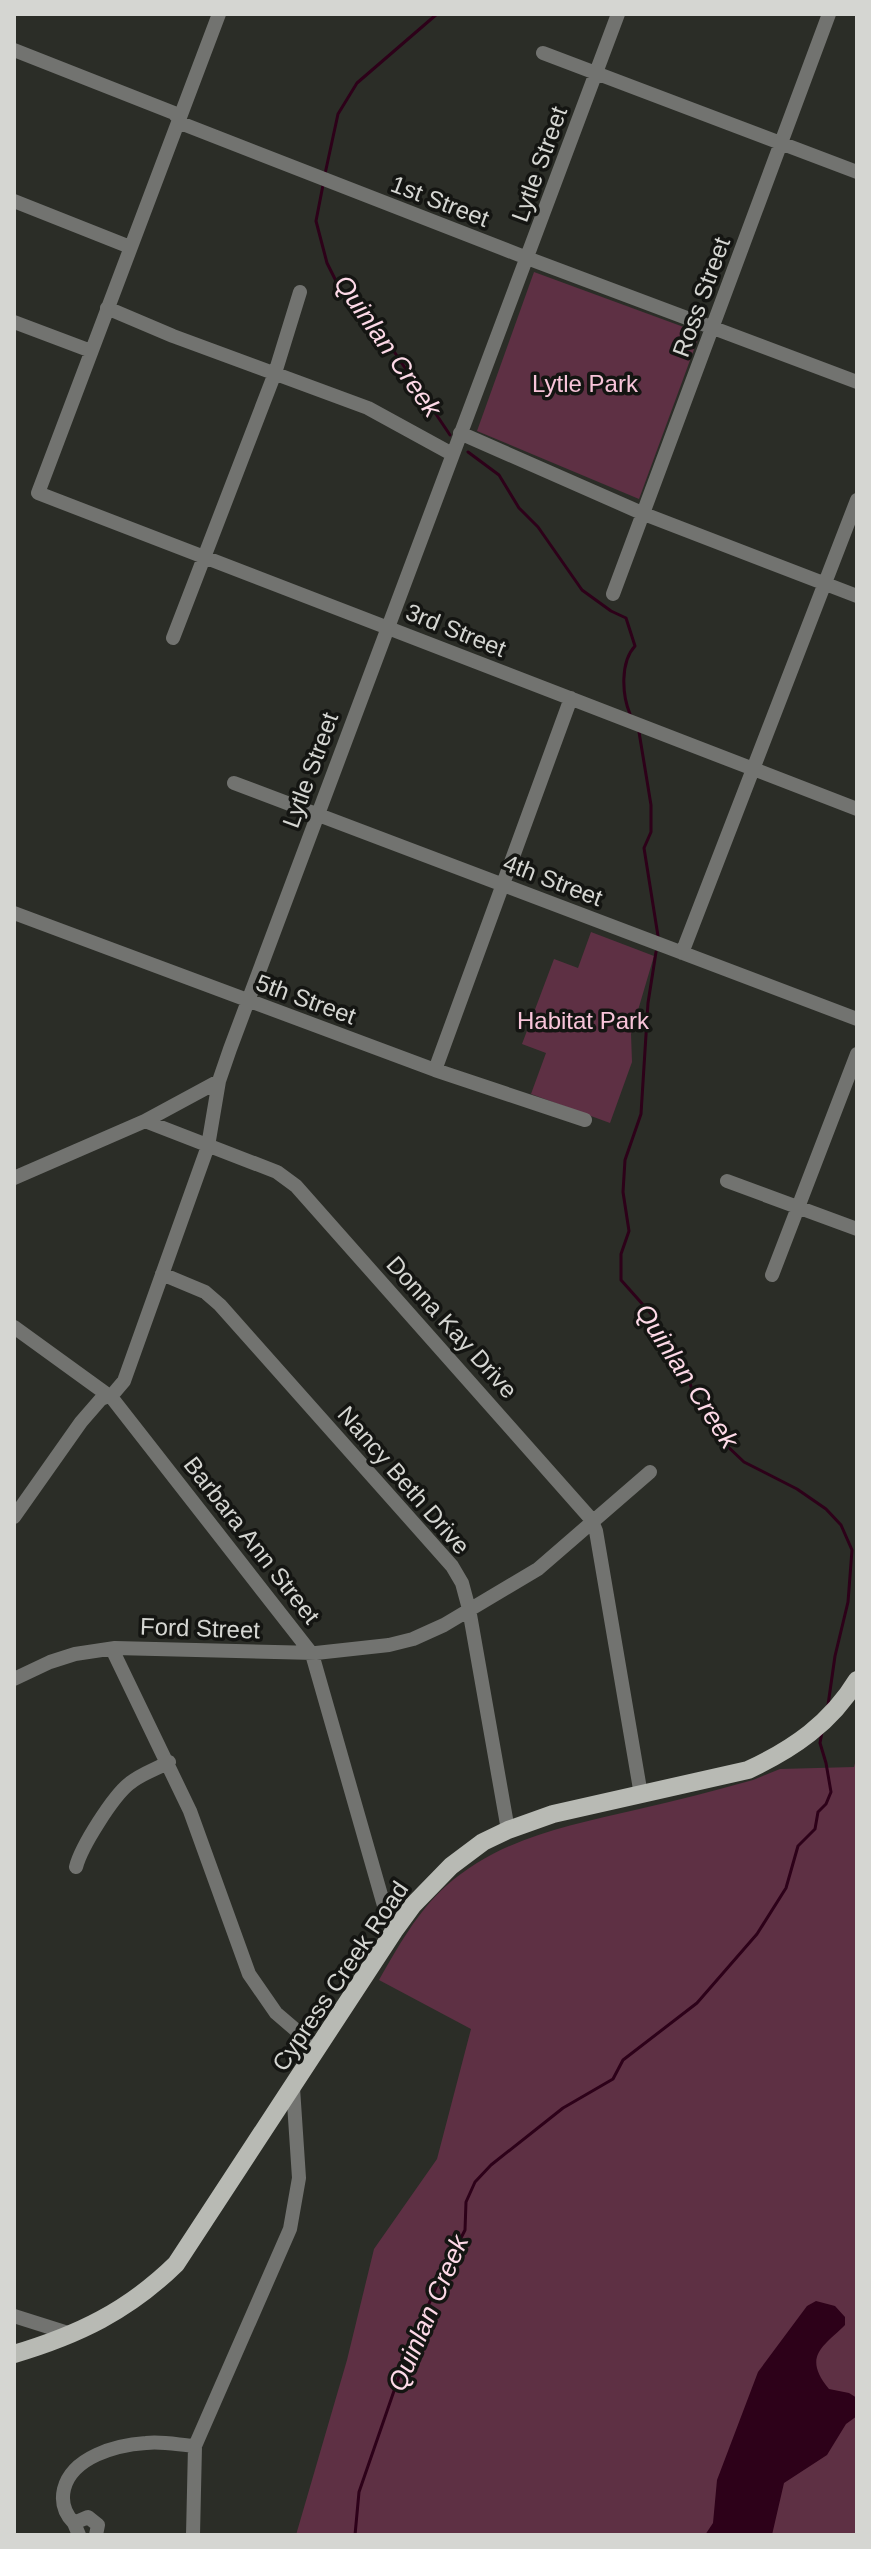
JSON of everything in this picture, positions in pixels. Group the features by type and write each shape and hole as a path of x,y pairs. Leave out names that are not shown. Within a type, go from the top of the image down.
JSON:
{"main road":[{"name":"Cypress Creek Road","path":"14,2354 71,2334 120,2311 155,2285 176,2264 394,1931 413,1905 451,1866 483,1842 553,1814 748,1770 775,1757 816,1729 835,1711 857,1680"}],"street":[{"path":"14,322 91,351 219,14"},
{"name":"Lytle Street","path":"14,1517 81,1422 101,1399 124,1381 208,1146 219,1081 248,1000 618,14"},
{"name":"Ross Street","path":"613,594 829,14"},
{"name":"1st Street","path":"14,50 174,113 183,124 857,382"},
{"path":"543,53 857,172"},
{"path":"14,201 130,247"},
{"path":"173,638 275,373 300,292"},
{"path":"107,308 173,336 368,408 452,454"},
{"name":"3rd Street","path":"91,351 38,493 857,809"},
{"path":"460,433 644,514 857,596"},
{"path":"682,953 857,500"},
{"path":"435,1070 571,698"},
{"name":"4th Street","path":"234,783 857,1019"},
{"name":"5th Street","path":"14,913 435,1070 585,1120"},
{"path":"772,1275 857,1054"},
{"path":"14,1178 145,1121 219,1081"},
{"name":"Donna Kay Drive","path":"145,1121 277,1172 296,1186 585,1509 592,1522 641,1795"},
{"path":"727,1181 857,1229"},
{"name":"Nancy Beth Drive","path":"162,1274 205,1292 220,1305 452,1566 462,1583 469,1609 508,1830"},
{"name":"Barbara Ann Street","path":"14,1327 109,1395 312,1654 389,1923 394,1931"},
{"name":"Ford Street","path":"14,1679 75,1654 112,1649 312,1654 401,1643 435,1630 538,1569 650,1472"},
{"path":"112,1649 190,1811 249,1974 276,2013 318,2049"},
{"path":"76,1867 82,1849 121,1791 138,1777 169,1762"},
{"path":"193,2535 195,2446 290,2229 299,2178 293,2088"},
{"path":"14,2316 71,2334"},
{"path":"96,2535 98,2525 94,2520 88,2517 76,2529 64,2510 62,2496 66,2480 76,2467 126,2445 148,2442 195,2446"}],"green space":[{"name":"Lytle Park","path":"534,272 700,333 639,499 477,431"},
{"name":"Habitat Park","path":"591,932 654,956 631,1034 632,1062 610,1123 531,1094 546,1053 522,1044 554,959 578,968"},
{"path":"857,1755 857,2535 296,2535 347,2360 374,2249 437,2159 471,2029 379,1980 417,1918 446,1886 467,1870 489,1856 535,1836 753,1780 780,1769 854,1767"}],"shaded area":[{"path":"816,2301 835,2306 845,2317 845,2325 823,2346 816,2360 821,2378 829,2389 857,2398 857,2416 846,2424 827,2455 784,2483 772,2535 705,2535 713,2523 717,2480 758,2372 807,2306"}],"waterway":[{"name":"Quinlan Creek","path":"325,174 338,114 357,83 437,14"},
{"name":"Quinlan Creek","path":"323,185 316,221 327,263 338,285 387,341 450,435"},
{"name":"Quinlan Creek","path":"468,452 499,475 519,508 538,527 582,590 626,618 635,646 627,661 624,679 630,714"},
{"name":"Quinlan Creek","path":"639,732 651,805 651,832 644,848 658,936"},
{"name":"Quinlan Creek","path":"656,952 648,1003 641,1114 625,1160 623,1192 629,1231 621,1254 621,1280 654,1317 685,1365 693,1394 724,1443 744,1462 797,1489 826,1509 841,1525 852,1550 848,1602 835,1656 828,1705"},
{"name":"Quinlan Creek","path":"355,2535 359,2492 404,2362 465,2230 466,2202 475,2182 491,2165 563,2108 613,2079 623,2060 697,2003 757,1934 786,1888 798,1846 815,1829 818,1812 831,1792 820,1743 822,1732"}]}
